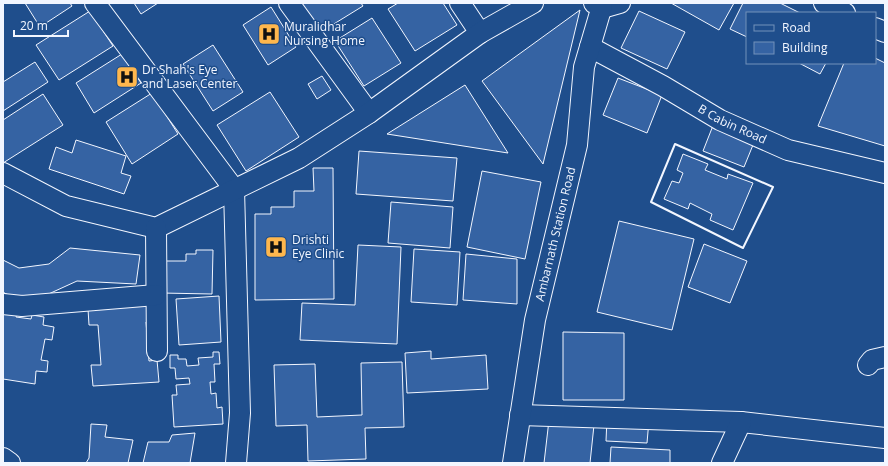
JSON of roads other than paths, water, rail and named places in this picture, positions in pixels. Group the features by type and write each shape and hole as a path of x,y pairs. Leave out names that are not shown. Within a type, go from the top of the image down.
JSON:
{"street":[{"path":"95,3 234,189 240,412 236,463"},
{"path":"289,3 368,113"},
{"path":"460,3 480,33"},
{"path":"3,173 66,206 156,228 299,158 368,113 480,33 532,3"},
{"path":"824,3 842,12"},
{"name":"Ambarnath Station Road","path":"513,463 536,320 577,145 584,67 606,4"},
{"name":"B Cabin Road","path":"590,47 663,86 720,120 788,150 885,173"},
{"path":"156,228 156,351"},
{"path":"3,304 22,306 156,295"},
{"path":"520,415 741,422 885,438"},
{"path":"722,463 741,422"},
{"path":"3,458 10,463"}],"place":[{"name":"Muralidhar Nursing Home","path":"269,34"},
{"name":"Dr Shah's Eye and Laser Center","path":"127,77"},
{"name":"Drishti Eye Clinic","path":"276,247"}]}
